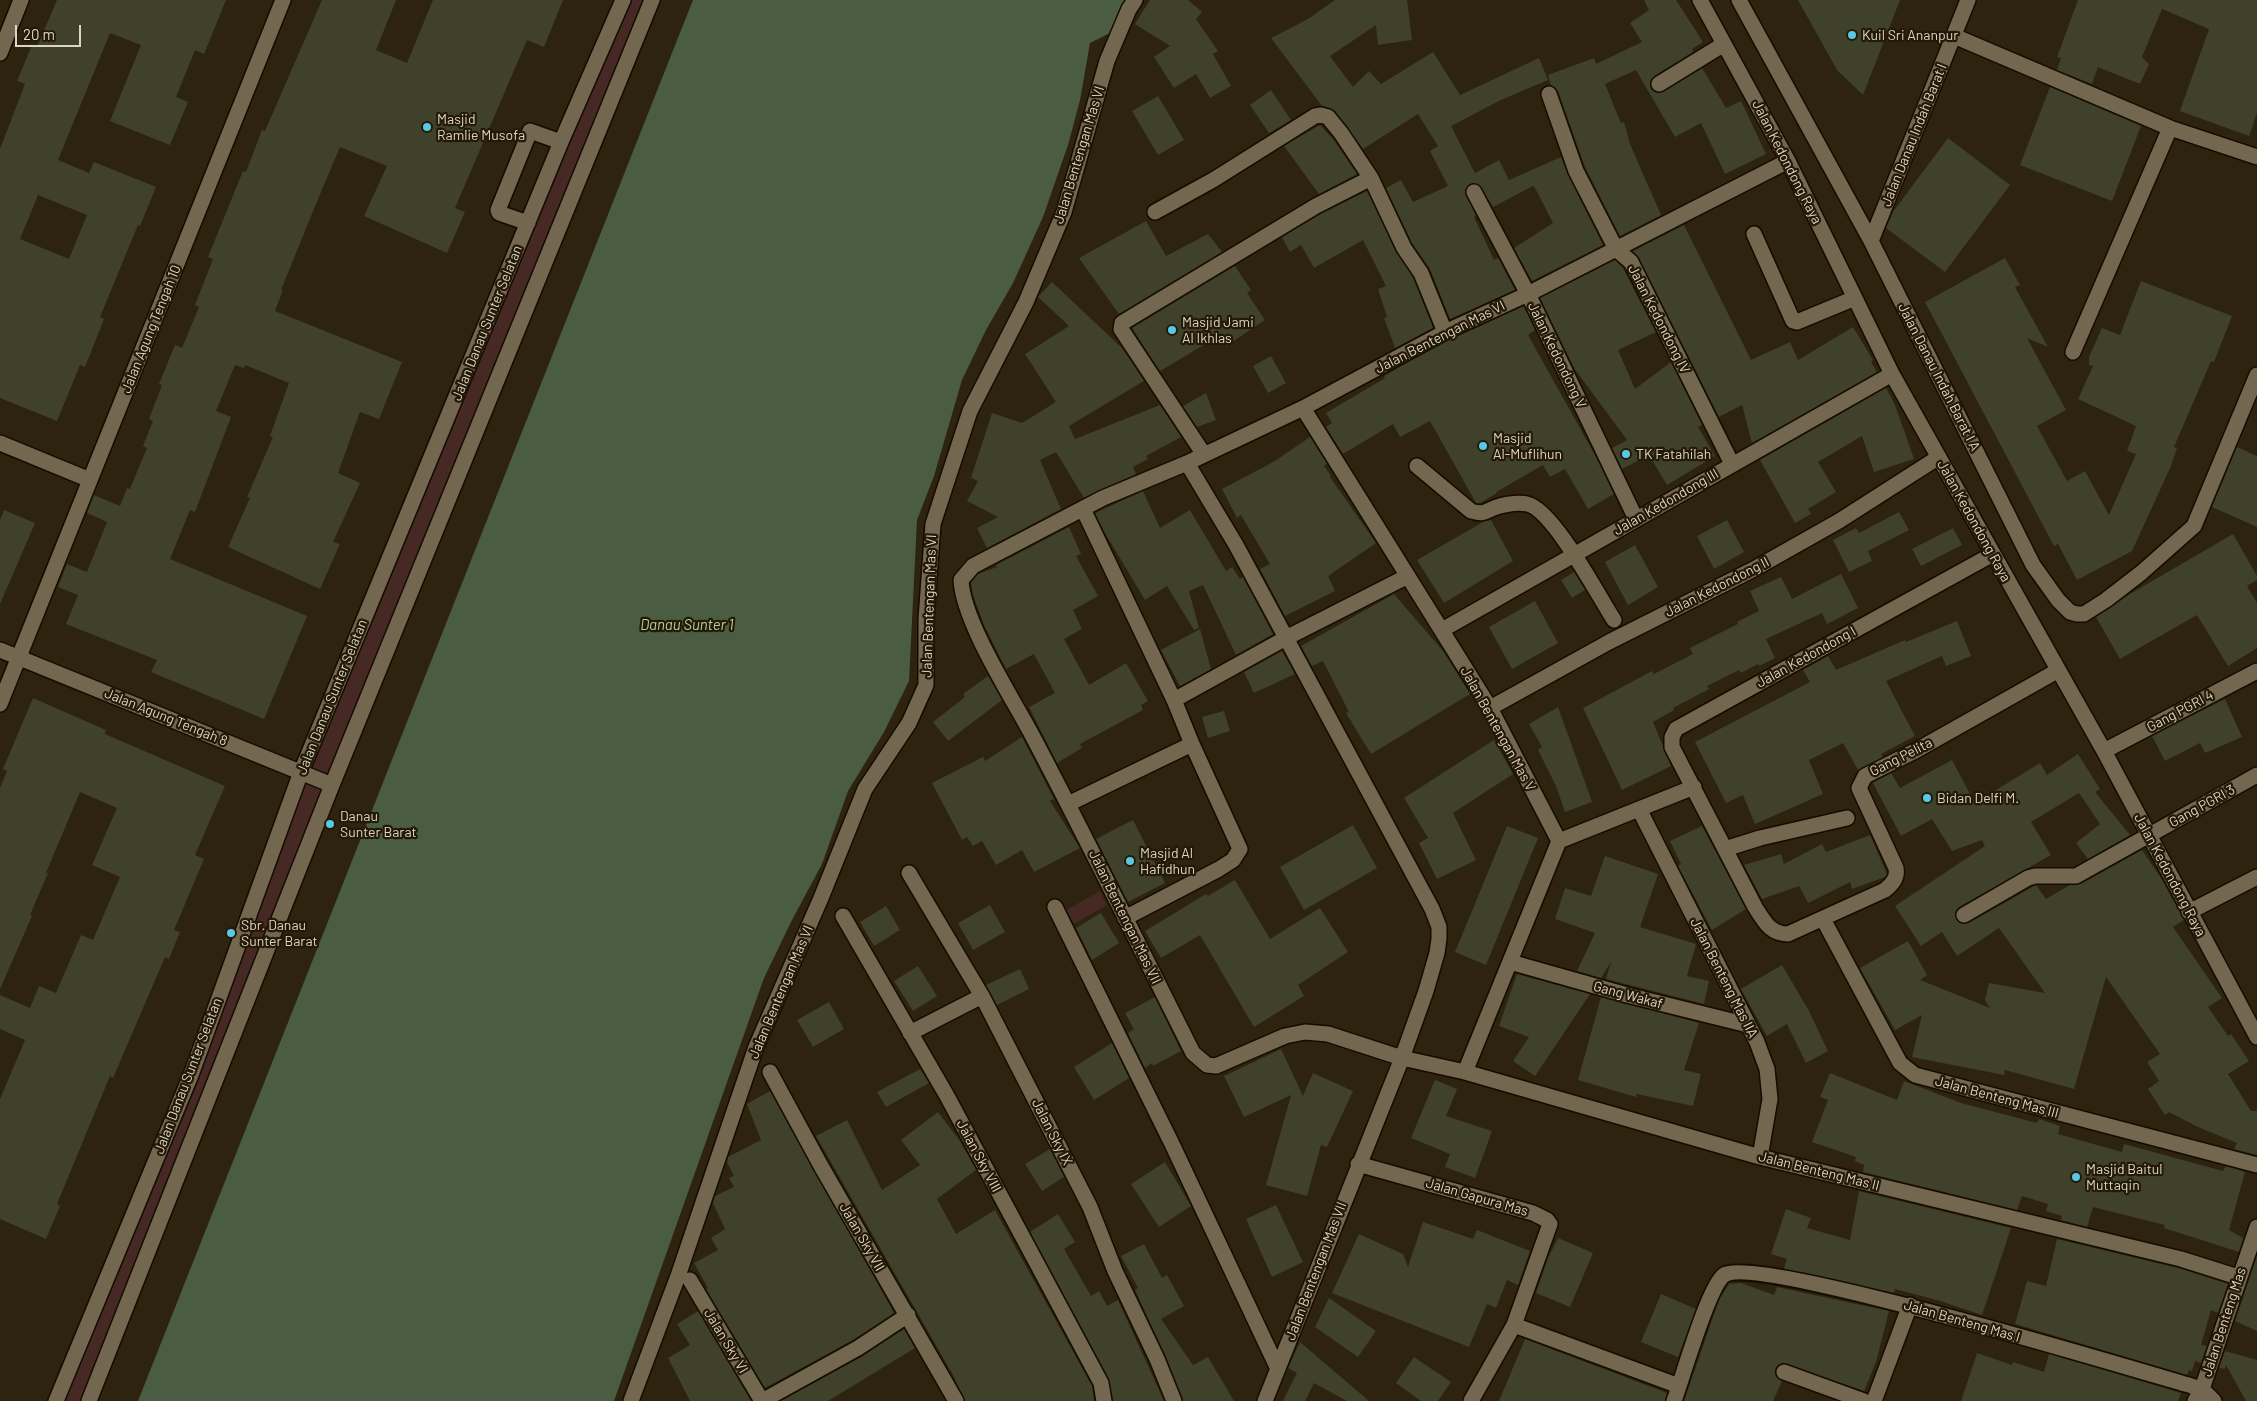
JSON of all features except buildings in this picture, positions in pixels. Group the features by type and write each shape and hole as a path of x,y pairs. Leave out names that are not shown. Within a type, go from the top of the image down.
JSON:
{"street":[{"path":"0,53 21,0"},
{"name":"Jalan Agung Tengah 10","path":"0,704 283,0"},
{"name":"Jalan Danau Sunter Selatan","path":"56,1401 191,1075 301,772 561,142 623,0"},
{"name":"Jalan Danau Sunter Selatan","path":"89,1401 332,784 652,0"},
{"name":"Jalan Bentengan Mas VI","path":"631,1401 678,1276 756,1048 821,898 865,789 909,722 926,685 926,619 933,524 970,411 1026,302 1064,212 1107,61 1128,9 1135,0"},
{"name":"Jalan Kedondong Raya","path":"1700,0 1788,161 1892,374 2104,752 2148,836 2256,1031"},
{"name":"Jalan Danau Indah Barat I A","path":"1740,0 1871,241 2030,558 2058,600 2070,612 2084,614 2099,604 2141,573 2194,526 2257,375"},
{"name":"Jalan Danau Indah Barat I","path":"1871,241 1968,0"},
{"path":"1954,36 2170,128 2257,158"},
{"path":"1659,84 1724,44"},
{"name":"Jalan Kedondong IV","path":"1549,94 1576,171 1616,249 1631,262 1732,464"},
{"path":"1155,212 1213,180 1315,116 1328,117 1371,178 1404,248 1421,273 1445,332"},
{"path":"2073,352 2170,128"},
{"path":"528,223 499,213 498,210 530,131 561,142"},
{"name":"Jalan Bentengan Mas VI","path":"960,580 973,566 1103,498 1187,462 1303,408 1445,332 1528,294 1788,161"},
{"path":"1203,453 1122,329 1122,323 1316,206 1371,178"},
{"name":"Jalan Kedondong V","path":"1474,192 1528,294 1636,519"},
{"path":"1754,234 1793,321 1797,322 1855,298"},
{"name":"Jalan Kedondong III","path":"1442,630 1892,374"},
{"name":"Jalan Bentengan Mas V","path":"1303,408 1490,708 1559,842"},
{"path":"0,443 90,480"},
{"name":"Jalan Kedondong II","path":"1490,708 1610,642 1754,569 1814,536 1939,457"},
{"name":"Jalan Bentengan Mas VII","path":"1187,462 1236,545 1432,909 1439,927 1437,953 1402,1058 1358,1164 1265,1401"},
{"path":"1416,466 1471,511 1486,513 1499,506 1527,504 1536,508 1544,515 1574,554 1614,620"},
{"path":"1083,509 1174,700 1240,849 1232,860 1220,869 1125,918"},
{"name":"Jalan Kedondong I","path":"1823,918 1788,934 1778,934 1770,929 1755,907 1672,747 1672,737 1676,729 1993,554"},
{"path":"1174,700 1286,638 1408,576"},
{"name":"Jalan Bentengan Mas VII","path":"960,580 961,591 979,637 1068,804 1193,1054 1207,1065 1216,1066 1285,1036 1305,1032 1328,1034 1402,1058"},
{"name":"Jalan Agung Tengah 8","path":"0,650 332,784"},
{"name":"Gang Pelita","path":"1823,918 1885,890 1893,882 1897,873 1859,788 1865,776 1917,750 2057,671"},
{"name":"Gang PGRI 4","path":"2104,752 2257,671"},
{"path":"1068,804 1192,744"},
{"name":"Gang PGRI 3","path":"1964,915 2028,878 2035,876 2076,876 2257,775"},
{"path":"1465,1072 1559,842 1694,788"},
{"name":"Jalan Benteng Mas IIA","path":"1639,809 1757,1042 1766,1069 1770,1098 1760,1157"},
{"path":"1725,849 1760,838 1847,818"},
{"name":"Jalan Sky IX","path":"909,873 982,996 1090,1207 1115,1272 1157,1360 1174,1401"},
{"path":"2190,912 2257,877"},
{"path":"1055,907 1172,1144 1276,1374"},
{"name":"Jalan Sky VIII","path":"844,916 946,1096 1101,1383 1101,1400"},
{"name":"Jalan Benteng Mas III","path":"1823,918 1900,1063 1908,1072 1915,1076 2257,1165"},
{"name":"Gang Wakaf","path":"1510,962 1627,995 1748,1025"},
{"path":"910,1033 982,996"},
{"name":"Jalan Benteng Mas II","path":"1402,1058 1465,1072 1760,1157 2181,1259 2238,1277"},
{"name":"Jalan Sky VII","path":"770,1072 821,1166 956,1401"},
{"name":"Jalan Gapura Mas","path":"1358,1164 1533,1213 1547,1220 1550,1224 1514,1325 1471,1401"},
{"name":"Jalan Benteng Mas","path":"2198,1395 2257,1227"},
{"name":"Jalan Benteng Mas I","path":"1679,1386 1711,1292 1723,1276 1730,1272 1763,1274 1910,1305 2214,1401"},
{"name":"Jalan Sky VI","path":"690,1280 762,1401"},
{"path":"1874,1401 1910,1305"},
{"path":"762,1401 858,1348 908,1315"},
{"path":"1514,1325 1679,1386 1674,1401"},
{"path":"1257,1341 1276,1374"},
{"path":"1784,1372 1864,1401"}],"shaded area":[{"path":"623,0 652,0 89,1401 56,1401 191,1075 301,772"},
{"path":"1100,891 1107,905 1074,924 1066,910"}],"water":[{"name":"Danau Sunter 1","path":"693,0 1131,0 1110,33 1090,43 1080,100 1068,145 1043,217 1013,283 986,330 962,380 934,476 917,520 909,681 884,732 848,791 822,864 764,978 614,1401 138,1401"}],"place":[{"name":"Kuil Sri Ananpur","path":"1852,35"},
{"name":"Masjid Ramlie Musofa","path":"427,127"},
{"name":"Masjid Jami Al Ikhlas","path":"1172,330"},
{"name":"Masjid Al-Muflihun","path":"1483,446"},
{"name":"TK Fatahilah","path":"1626,454"},
{"name":"Bidan Delfi M.","path":"1927,798"},
{"name":"Danau Sunter Barat","path":"330,824"},
{"name":"Masjid Al Hafidhun","path":"1130,861"},
{"name":"Sbr. Danau Sunter Barat","path":"231,933"},
{"name":"Masjid Baitul Muttaqin","path":"2076,1177"}]}
